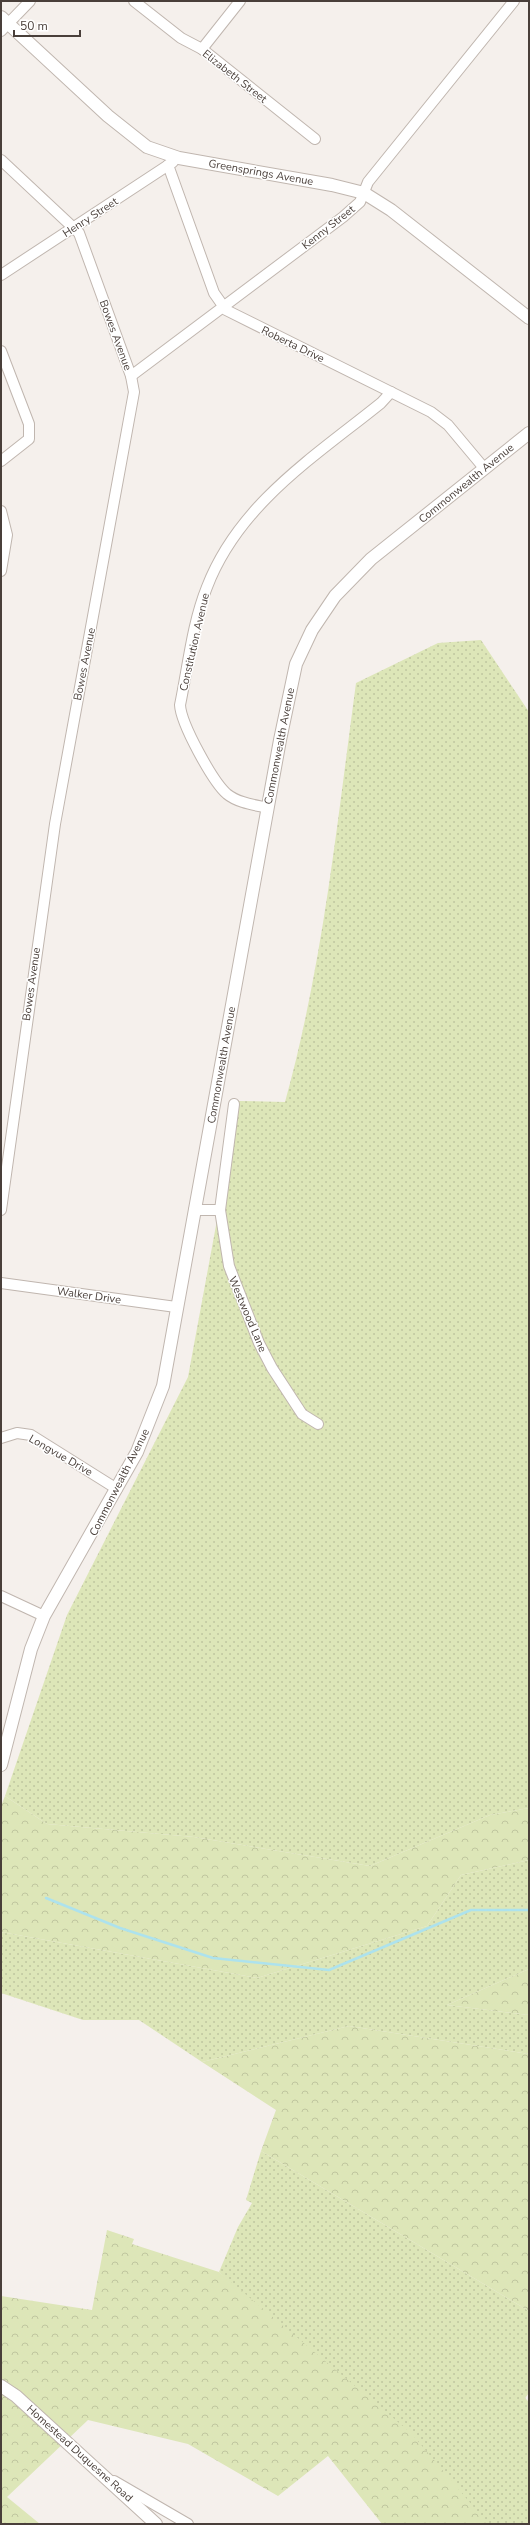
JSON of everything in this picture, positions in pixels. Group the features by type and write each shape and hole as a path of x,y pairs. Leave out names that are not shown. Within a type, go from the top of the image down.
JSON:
{"street":[{"path":"4,24 30,1"},
{"name":"Elizabeth Street","path":"134,1 171,30 202,49 315,140"},
{"path":"202,49 240,1"},
{"name":"Kenny Street","path":"131,376 360,202 368,182 514,1"},
{"name":"Greensprings Avenue","path":"4,24 131,137 152,150 178,158 332,185 364,193 391,210 529,318"},
{"name":"Henry Street","path":"1,275 178,158"},
{"name":"Bowes Avenue","path":"1,160 79,233 131,376 134,392 133,407 55,824 1,1210"},
{"path":"168,165 211,286 222,307"},
{"name":"Roberta Drive","path":"222,307 238,317 391,392 440,418 466,445 484,468"},
{"path":"1,351 29,424 29,439 1,461"},
{"name":"Constitution Avenue","path":"268,808 237,800 224,791 195,746 182,719 180,705 202,602 224,550 263,499 381,403 391,392"},
{"name":"Commonwealth Avenue","path":"1,1765 31,1649 44,1616 137,1452 163,1386 176,1307 268,808 294,674 303,646 316,623 341,589 362,567 529,433"},
{"path":"1,511 7,535 1,570"},
{"name":"Westwood Lane","path":"234,1104 220,1210 229,1266 259,1343 272,1368 302,1414 318,1424"},
{"path":"194,1210 220,1210"},
{"name":"Walker Drive","path":"1,1282 176,1307"},
{"name":"Longvue Drive","path":"1,1438 17,1433 31,1436 117,1489"},
{"path":"1,1596 44,1616"},
{"name":"Homestead Duquesne Road","path":"1,2386 16,2396 108,2478 156,2524"},
{"path":"108,2478 188,2524"}],"green space":[{"path":"481,640 529,712 529,1808 490,1815 370,1866 194,1837 47,1824 5,1796 67,1615 188,1377 239,1101 285,1102 309,998 328,894 356,683 438,643"},
{"path":"5,1796 47,1824 194,1837 370,1866 490,1815 529,1808 529,1860 461,1875 427,1926 257,1978 1,1932 1,1806"},
{"path":"529,1860 529,1969 447,2005 529,2015 529,2054 349,2026 202,2062 139,2020 83,2020 1,1993 1,1932 257,1978 427,1926 461,1875"},
{"path":"529,1969 529,2015 447,2005"},
{"path":"349,2026 529,2054 529,2311 261,2151 276,2110 202,2062"},
{"path":"261,2151 529,2311 529,2393 525,2398 529,2402 529,2524 486,2524 219,2272 238,2227 252,2203 246,2200"},
{"path":"107,2230 134,2239 132,2244 219,2272 411,2433 488,2524 382,2524 328,2456 278,2496 188,2444 88,2420 7,2497 40,2524 1,2524 1,2296 92,2310"}],"waterway":[{"path":"46,1898 120,1928 213,1958 329,1970 471,1910 529,1910"}]}
